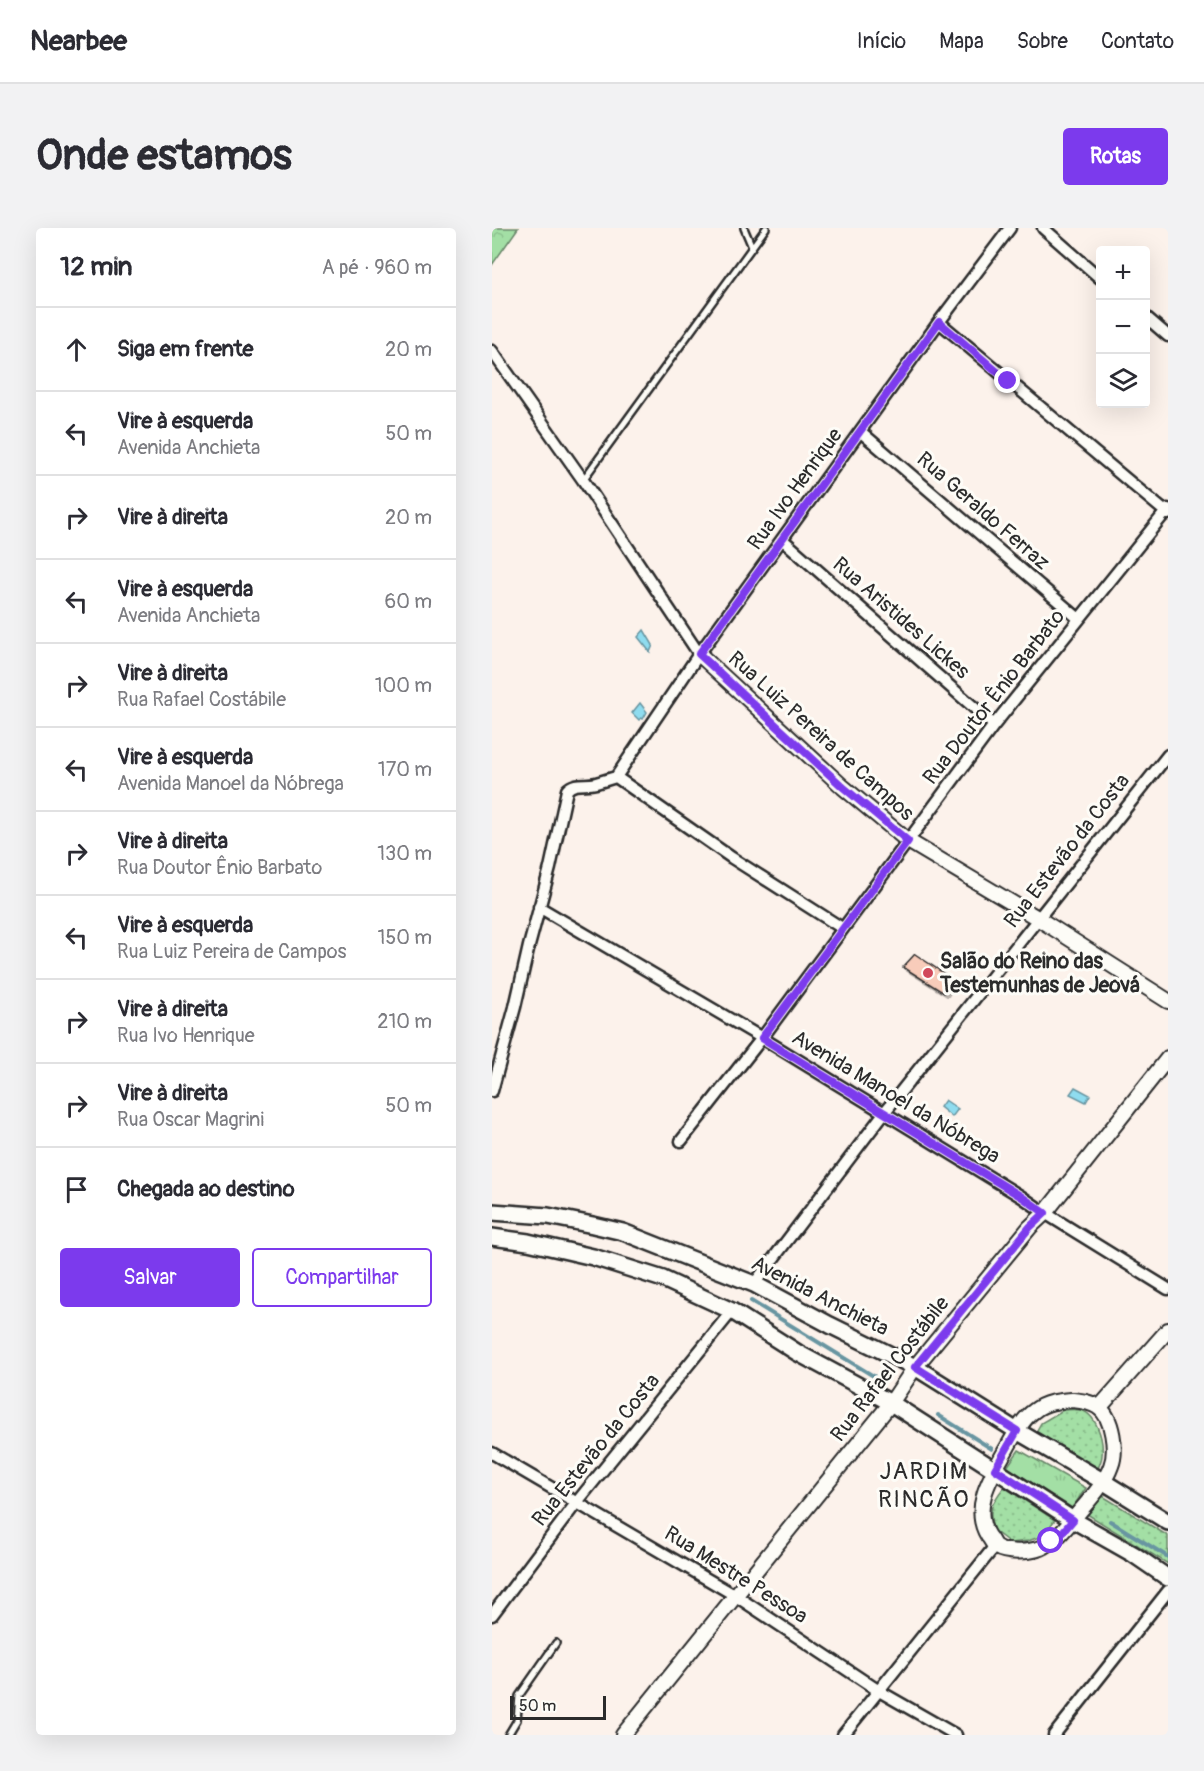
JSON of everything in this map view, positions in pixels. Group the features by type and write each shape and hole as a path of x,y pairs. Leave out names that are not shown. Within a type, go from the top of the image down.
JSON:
{"main road":[{"name":"Avenida Anchieta","path":"492,1212 548,1216 623,1232 754,1284 915,1367 1168,1522"},
{"path":"492,1237 528,1242 633,1269 663,1279 732,1311 798,1353 891,1403 1168,1578"}],"street":[{"name":"Rua Ivo Henrique","path":"616,777 699,654 939,322 1010,228"},
{"path":"1043,228 1096,274"},
{"path":"1150,320 1168,336"},
{"path":"939,322 1167,512"},
{"name":"Rua Luiz Pereira de Campos","path":"492,351 583,480 699,654 843,787 908,841 1039,919 1168,1001"},
{"name":"Rua Geraldo Ferraz","path":"861,432 1079,620"},
{"name":"Rua Doutor Ênio Barbato","path":"681,1141 762,1038 994,725 1167,512"},
{"name":"Rua Aristides Lickes","path":"783,540 994,725"},
{"name":"Rua Estevão da Costa","path":"754,1284 884,1113 1168,755"},
{"path":"492,1091 550,868 567,790 570,786 590,784 616,777 732,858 842,928"},
{"name":"Avenida Manoel da Nóbrega","path":"539,907 762,1038 1168,1289"},
{"name":"Rua Rafael Costábile","path":"623,1735 891,1403 915,1367 1030,1227 1045,1213 1168,1058"},
{"name":"Rua Estevão da Costa","path":"492,1615 577,1502 732,1311"},
{"path":"1099,1408 1168,1330"},
{"path":"1072,1400 1099,1408 1108,1419 1113,1439 1113,1464 1104,1482 1061,1534 1041,1548 1006,1551 995,1546 982,1527 985,1492 995,1469 1017,1431 1032,1412 1052,1401 1072,1400"},
{"name":"Rua Mestre Pessoa","path":"492,1453 736,1596 879,1690 956,1735"},
{"path":"843,1735 995,1546"},
{"path":"1054,1735 1168,1591"}],"lane":[{"path":"744,228 752,247"},
{"path":"583,480 766,228"},
{"path":"508,1735 517,1720 519,1696 556,1643"}],"green space":[{"path":"492,228 518,228 492,265"},
{"path":"1063,1410 1085,1412 1094,1421 1100,1435 1102,1449 1102,1459 1098,1469 1036,1432 1041,1423"},
{"path":"1019,1450 1086,1488 1072,1508 1007,1467"},
{"path":"1004,1487 1055,1520 1042,1536 1028,1541 1010,1543 993,1530 992,1507"},
{"path":"1101,1495 1168,1536 1168,1564 1087,1514"}],"water":[{"path":"644,630 653,645 650,652 638,637"},
{"path":"640,703 647,712 643,719 639,720 632,713"},
{"path":"1075,1087 1090,1095 1086,1102 1070,1094"},
{"path":"945,1100 958,1109 952,1117 940,1107"}],"building":[{"name":"Salão do Reino das Testemunhas de Jeová","path":"915,954 952,979 944,993 903,967"}],"waterway":[{"path":"751,1301 880,1380"},
{"path":"938,1415 992,1449"},
{"path":"1110,1521 1168,1557"}],"place":[{"name":"Salão do Reino das Testemunhas de Jeová","path":"928,973"}],"district":[{"name":"JARDIM RINCÃO","path":"924,1485"}],"route":[{"path":"1008,381 939,322 699,654 843,787 908,841 762,1038 1045,1213 1030,1227 915,1367 1017,1431 995,1469 1073,1520 1061,1534 1051,1541"}]}
